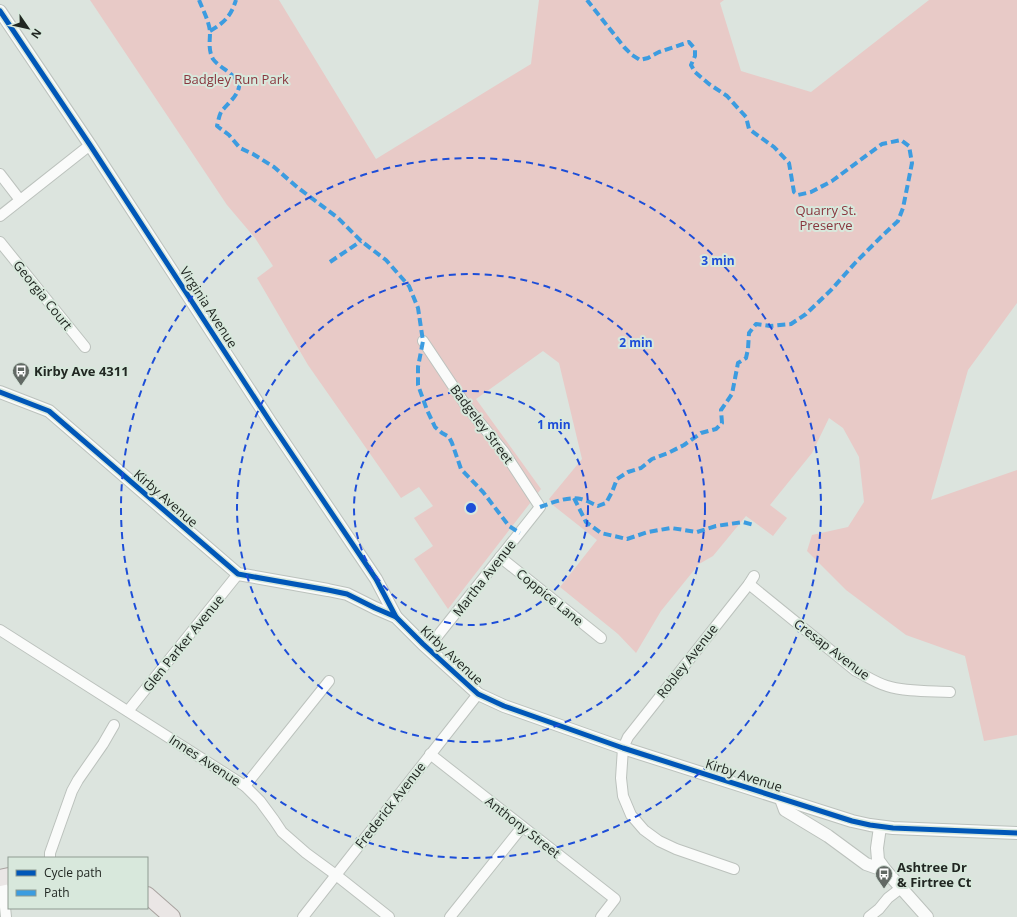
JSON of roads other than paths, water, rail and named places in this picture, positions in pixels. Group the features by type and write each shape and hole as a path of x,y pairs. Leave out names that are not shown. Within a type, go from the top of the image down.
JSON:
{"main road":[{"path":"148,896 172,917"}],"street":[{"name":"Virginia Avenue","path":"0,11 90,145 271,424 376,579 396,617"},
{"path":"0,216 90,145"},
{"path":"0,174 20,200"},
{"name":"Georgia Court","path":"0,242 85,347"},
{"name":"Badgeley Street","path":"423,341 467,407 504,452 540,507"},
{"name":"Kirby Avenue","path":"0,392 49,410 238,574 347,594 396,617 478,694 504,706 623,748 852,821 880,827 893,828 1017,833"},
{"name":"Martha Avenue","path":"428,648 540,507"},
{"name":"Coppice Lane","path":"500,557 601,638"},
{"name":"Glen Parker Avenue","path":"128,711 238,574"},
{"name":"Cresap Avenue","path":"752,580 856,671 888,687 950,692"},
{"name":"Robley Avenue","path":"623,748 628,737 752,580"},
{"name":"Innes Avenue","path":"0,630 245,786 260,801 282,832 306,853 389,917"},
{"path":"245,786 330,681"},
{"name":"Frederick Avenue","path":"303,917 478,694"},
{"path":"50,857 72,791 114,725"},
{"path":"623,748 621,778 623,796 631,815 644,830 659,841 676,849 734,869"},
{"name":"Anthony Street","path":"430,754 615,899 601,917"},
{"path":"781,798 786,810 828,836 866,864 886,871"},
{"path":"450,917 522,827"},
{"path":"880,827 877,848 878,860 927,917"},
{"path":"4,877 6,917"},
{"path":"869,917 879,909 888,898 901,888"}],"place":[{"name":"Kirby Ave 4311","path":"21,386"},
{"name":"Ashtree Dr & Firtree Ct","path":"884,889"}],"park label":[{"name":"Badgley Run Park","path":"236,79"},
{"name":"Quarry St. Preserve","path":"826,218"}]}
